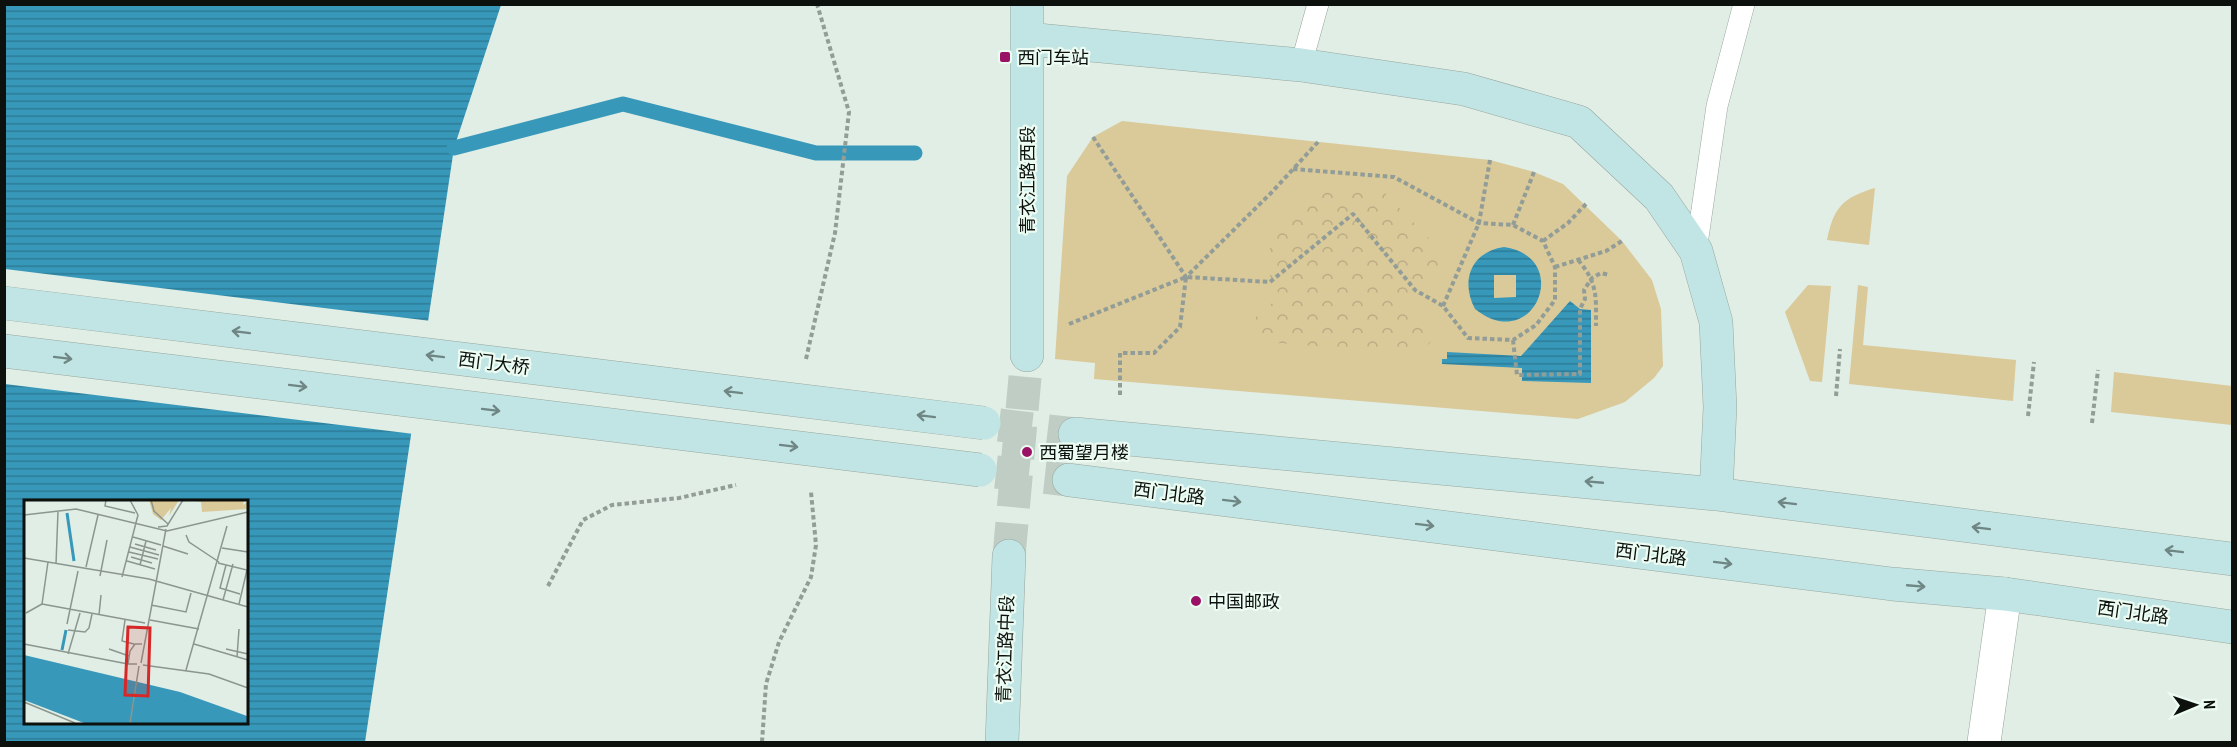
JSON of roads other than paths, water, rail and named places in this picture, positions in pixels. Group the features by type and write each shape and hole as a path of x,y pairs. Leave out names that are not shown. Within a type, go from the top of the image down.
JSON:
{"main road":[{"name":"青衣江路西段","path":"1027,4 1027,355"},
{"path":"1027,39 1301,65 1464,89 1579,122 1659,197 1696,251 1716,322 1720,407 1716,494"},
{"name":"西门大桥","path":"4,303 984,423"},
{"path":"4,351 980,470"},
{"path":"1075,434 1716,494 2232,559"},
{"name":"西门北路","path":"1069,480 1892,584 2005,594 2232,627"},
{"name":"青衣江路中段","path":"1002,742 1009,556"}],"street":[{"path":"1984,742 2005,594"}],"lane":[{"path":"1301,65 1318,4"},
{"path":"1696,251 1717,106 1744,4"}],"water":[{"path":"4,5 501,5 454,148 365,742 5,742"},
{"path":"1504,247 1525,254 1537,268 1541,283 1538,299 1529,313 1514,321 1496,320 1475,309 1471,298 1469,278 1472,269 1476,261 1493,250","holes":["1494,275 1516,275 1516,297 1494,298"]},
{"path":"1570,301 1580,309 1591,310 1591,383 1522,381 1522,368 1442,364 1442,359 1447,359 1447,352 1521,356"}],"waterway":[{"path":"454,148 623,104 816,153 915,153"}],"tunnel":[{"path":"1009,556 1027,355"},
{"path":"999,425 1075,434"},
{"path":"996,472 1069,480"}],"place":[{"name":"西门车站","path":"1005,57"},
{"name":"西蜀望月楼","path":"1027,452"},
{"name":"中国邮政","path":"1196,601"}]}
